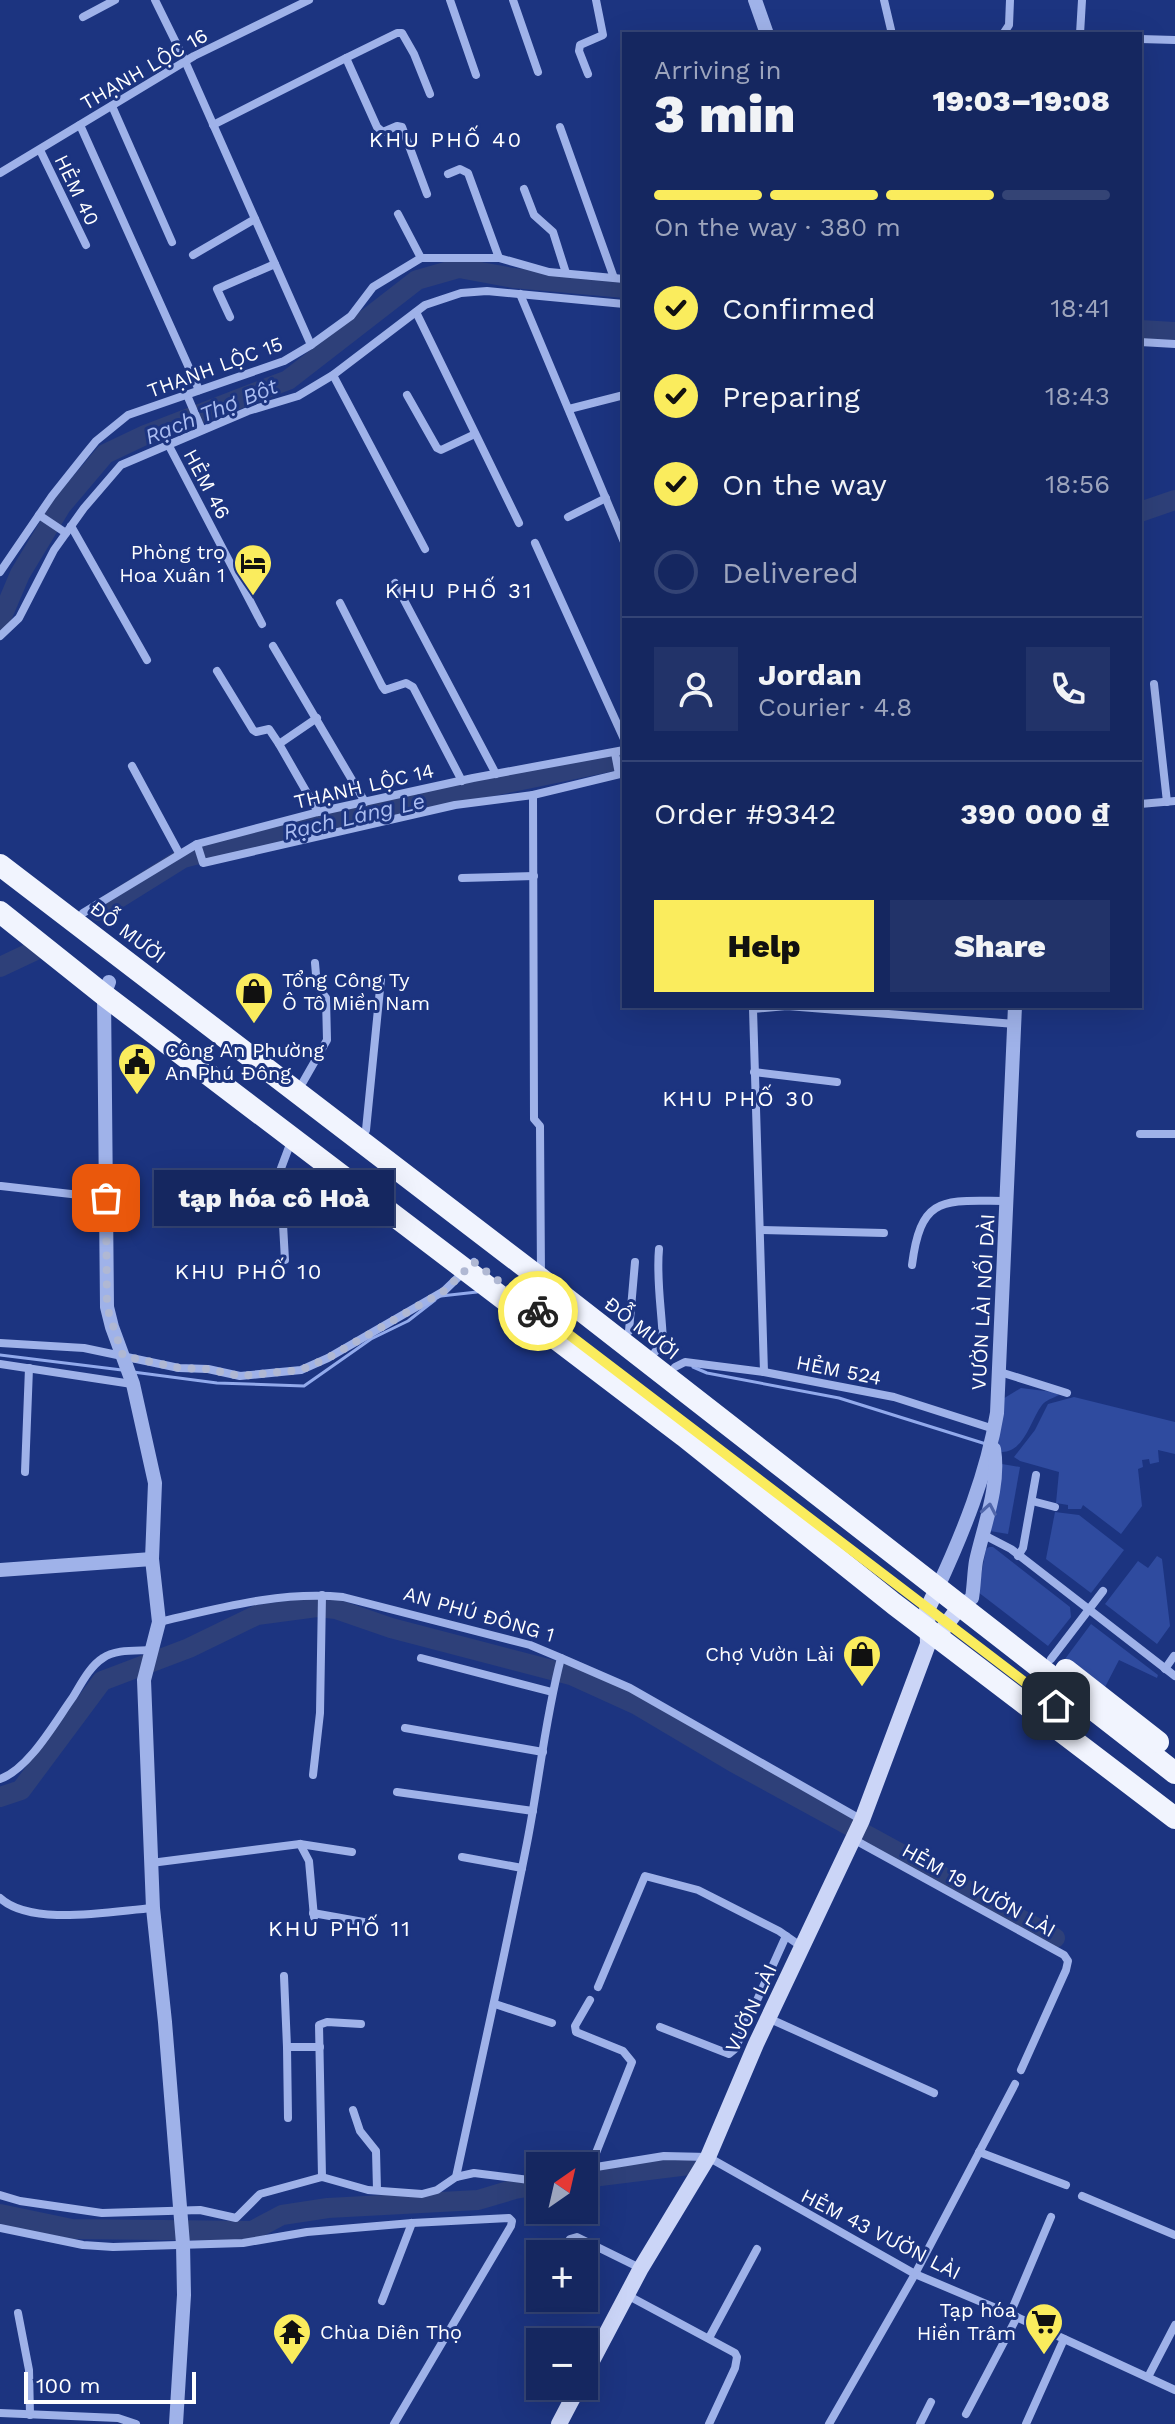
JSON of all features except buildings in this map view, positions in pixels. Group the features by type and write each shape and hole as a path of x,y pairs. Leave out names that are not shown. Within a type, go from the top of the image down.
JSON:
{"highway":[{"name":"ĐỖ MƯỜI","path":"0,850 366,1130 541,1272 629,1331 940,1582 943,1621 1175,1818"},
{"name":"ĐỖ MƯỜI","path":"0,865 541,1272 940,1582"},
{"name":"ĐỖ MƯỜI","path":"0,898 292,1139 470,1266"},
{"name":"ĐỖ MƯỜI","path":"0,912 106,988 1175,1798"},
{"name":"ĐỖ MƯỜI","path":"943,1621 1051,1659 1175,1755"},
{"name":"ĐỖ MƯỜI","path":"943,1621 1175,1773"}],"main road":[{"name":"VƯỜN LÀI","path":"598,2350 641,2268 708,2157 768,2018 857,1830 943,1621 940,1582"},
{"path":"559,2424 572,2400"}],"street":[{"path":"83,17 115,0"},
{"path":"155,0 311,345"},
{"name":"THẠNH LỘC 16","path":"0,173 185,61 309,0"},
{"path":"450,0 476,75"},
{"path":"513,0 538,72"},
{"path":"588,74 579,51 580,45 603,35 596,0"},
{"path":"755,0 766,32"},
{"path":"884,0 892,32"},
{"path":"1010,0 1009,25 1013,32"},
{"path":"1080,32 1082,0"},
{"path":"1004,32 1009,25"},
{"path":"213,125 397,33 402,33 414,54 430,94"},
{"path":"1142,39 1175,40"},
{"path":"346,58 377,127 383,132 402,127 427,194"},
{"path":"112,106 172,242"},
{"path":"80,125 199,390"},
{"path":"398,214 421,258 499,258 549,272 619,278 560,127"},
{"name":"HẺM 40","path":"40,150 86,245"},
{"path":"448,174 460,169 468,173 499,258"},
{"path":"524,189 534,215 553,232 566,273"},
{"path":"193,255 255,219"},
{"name":"THẠNH LỘC 15","path":"0,572 96,441 128,415 284,361 351,316 373,287 421,258"},
{"path":"230,317 217,289 275,264"},
{"path":"0,636 19,618 54,550 121,465 248,411 298,396 333,375 425,305 461,293 487,291 622,304"},
{"path":"520,294 622,537"},
{"path":"416,312 519,523"},
{"path":"1142,342 1175,344"},
{"path":"333,375 425,549"},
{"path":"187,395 202,430"},
{"path":"407,395 437,448 441,450 475,434"},
{"path":"569,409 622,396"},
{"name":"HẺM 46","path":"168,444 262,624"},
{"path":"568,517 606,498"},
{"path":"39,515 69,530 147,660"},
{"path":"535,543 622,735"},
{"path":"395,583 496,774"},
{"path":"340,603 385,690 406,683 413,687 462,781"},
{"path":"273,646 365,802"},
{"path":"217,671 253,730 269,729 318,812"},
{"path":"1142,804 1171,801 1154,684"},
{"path":"279,744 317,718"},
{"path":"620,752 622,773"},
{"name":"THẠNH LỘC 14","path":"83,913 197,844 318,812 496,774 620,752"},
{"path":"132,766 179,853"},
{"name":"THẠNH LỘC 14","path":"197,844 203,863 455,805 533,795 622,773"},
{"path":"533,795 534,1119 540,1126 541,1272"},
{"path":"462,878 534,876"},
{"path":"303,1082 327,1040 326,998 317,986 315,963"},
{"path":"366,1130 381,979"},
{"path":"106,988 107,1307 129,1371 155,1483 152,1559 159,1622 144,1680 153,1908 183,2241 184,2295 176,2424"},
{"path":"764,1008 753,1009 764,1372"},
{"path":"812,1008 1015,1024"},
{"name":"VƯỜN LÀI NỐI DÀI","path":"940,1582 977,1491 993,1435 1000,1372 1015,1008"},
{"path":"754,1072 837,1082"},
{"path":"1140,1134 1175,1134"},
{"path":"285,1260 280,1171 292,1139"},
{"path":"1,1186 106,1198"},
{"path":"912,1265 916,1235 930,1211 942,1202 1007,1201"},
{"path":"761,1230 884,1233"},
{"path":"655,1352 663,1343 662,1297 656,1274 659,1249"},
{"path":"629,1331 635,1262"},
{"path":"0,1364 29,1368 129,1371 208,1369 240,1376 301,1370 328,1358 444,1291 470,1266"},
{"path":"0,1343 84,1348 129,1371"},
{"name":"HẺM 524","path":"675,1367 685,1362 764,1372 894,1397 993,1435"},
{"path":"25,1472 29,1368"},
{"path":"1000,1372 1067,1393"},
{"name":"VƯỜN LÀI","path":"943,1621 976,1561 984,1535 996,1459 993,1435"},
{"path":"1018,1556 1023,1548 1036,1475"},
{"path":"1032,1501 1055,1507"},
{"path":"984,1535 1018,1556 1175,1676"},
{"path":"0,1570 152,1559"},
{"path":"1051,1659 1103,1591"},
{"name":"AN PHÚ ĐÔNG 1","path":"159,1622 262,1598 343,1597 516,1641 630,1688 857,1830"},
{"path":"313,1775 320,1713 322,1599"},
{"path":"0,1779 13,1775 33,1752 83,1679 103,1657 123,1652 150,1653"},
{"path":"1165,1669 1174,1656"},
{"path":"421,1658 553,1688"},
{"path":"456,2177 495,2004 561,1658"},
{"path":"405,1728 543,1752"},
{"path":"397,1792 533,1811"},
{"name":"HẺM 19 VƯỜN LÀI","path":"857,1830 1064,1955 1068,1961 1066,1970 1021,2070"},
{"path":"151,1863 300,1844 352,1852"},
{"path":"300,1844 309,1861 313,1915 369,1923"},
{"path":"462,1857 522,1868"},
{"path":"598,1987 645,1876 698,1890 802,1947"},
{"path":"0,1898 17,1909 47,1916 153,1908"},
{"path":"660,2027 729,2054 735,2049 786,1936"},
{"path":"284,1976 288,2118"},
{"path":"590,2000 575,2026 576,2032 623,2051 632,2062 594,2152"},
{"path":"495,2004 552,2023"},
{"path":"768,2018 934,2093"},
{"path":"322,2177 319,2025 327,2022 361,2024"},
{"path":"287,2047 320,2047"},
{"path":"829,2424 915,2274 1015,2084"},
{"path":"353,2110 360,2131 376,2151 377,2190"},
{"path":"979,2152 1066,2185"},
{"path":"598,2166 664,2156 708,2157"},
{"name":"HẺM 43 VƯỜN LÀI","path":"708,2157 915,2274 1175,2390"},
{"path":"0,2195 20,2201 102,2213 181,2213 200,2210 236,2218 260,2194 322,2177 368,2190 422,2194 437,2190 456,2177 474,2173 526,2180"},
{"path":"1082,2196 1175,2235"},
{"path":"966,2414 1014,2316 1051,2217"},
{"path":"0,2228 83,2245 183,2241 243,2243 307,2232 509,2218 512,2221 394,2424"},
{"path":"382,2301 412,2223"},
{"path":"598,2247 641,2268"},
{"path":"709,2338 757,2249"},
{"path":"627,2295 735,2353 737,2361 709,2424"},
{"path":"18,2313 29,2370 30,2415"},
{"path":"1148,2377 1175,2325"},
{"path":"1026,2424 1064,2339"},
{"path":"920,2424 931,2402"},
{"path":"0,2413 118,2418 131,2423"}],"shaded area":[{"path":"1021,1388 1059,1395 1042,1405 1022,1441 1002,1452 998,1450 1001,1400"},
{"path":"1074,1397 1175,1422 1175,1454 1158,1450 1159,1462 1150,1464 1149,1459 1142,1460 1143,1467 1138,1469 1142,1506 1121,1534 1083,1505 1081,1509 1068,1509 1068,1505 1056,1503 1059,1472 1014,1457 1035,1430 1048,1404"},
{"path":"1002,1464 1020,1467 1008,1534 990,1531"},
{"path":"1055,1512 1079,1515 1124,1550 1091,1593 1046,1559"},
{"path":"989,1547 1070,1607 1071,1617 1048,1646 978,1592 986,1549"},
{"path":"1157,1556 1162,1559 1170,1626 1157,1644 1105,1604 1138,1561 1148,1568"},
{"path":"1091,1624 1158,1675 1157,1678 1119,1660 1104,1689 1065,1659"}],"waterway":[{"name":"Rạch Thợ Bột","path":"0,621 20,574 61,506 105,454 145,435 288,380 417,280 459,268 513,278 622,288"},
{"name":"Rạch Thợ Bột","path":"1142,330 1175,332"},
{"name":"Rạch Láng Le","path":"1142,511 1175,500"},
{"name":"Rạch Láng Le","path":"98,911 183,858 328,820 622,759"},
{"name":"Rạch Láng Le","path":"0,967 36,950"},
{"path":"441,1296 477,1292"},
{"path":"133,1372 217,1383 304,1386 371,1339 408,1321 435,1300"},
{"path":"0,1355 122,1370"},
{"path":"693,1367 707,1373 839,1398 986,1444"},
{"path":"0,1797 21,1790 102,1681 189,1648 257,1615 317,1607 336,1609 391,1628 571,1675 637,1705 733,1762 1055,1938"},
{"path":"598,2176 689,2165"},
{"path":"0,2214 72,2229 252,2231 282,2215 328,2208 478,2200 526,2187"}],"way so far":[{"path":"106,1198 107,1307 123,1356 240,1376 301,1370 328,1358 444,1291 474,1262 538,1311"}],"place":[{"name":"Phòng trọ Hoa Xuân 1","path":"253,597"},
{"name":"Tổng Công Ty Ô Tô Miền Nam","path":"254,1025"},
{"name":"Công An Phường An Phú Đông","path":"137,1096"},
{"name":"tạp hóa cô Hoà","path":"106,1198"},
{"name":"Chợ Vườn Lài","path":"862,1688"},
{"name":"Tạp hóa Hiền Trâm","path":"1044,2356"},
{"name":"Chùa Diên Thọ","path":"292,2366"}],"district":[{"name":"KHU PHỐ 40","path":"446,139"},
{"name":"KHU PHỐ 31","path":"459,590"},
{"name":"KHU PHỐ 30","path":"739,1098"},
{"name":"KHU PHỐ 10","path":"249,1271"},
{"name":"KHU PHỐ 11","path":"340,1928"}],"route":[{"path":"538,1311 1056,1706"}]}
